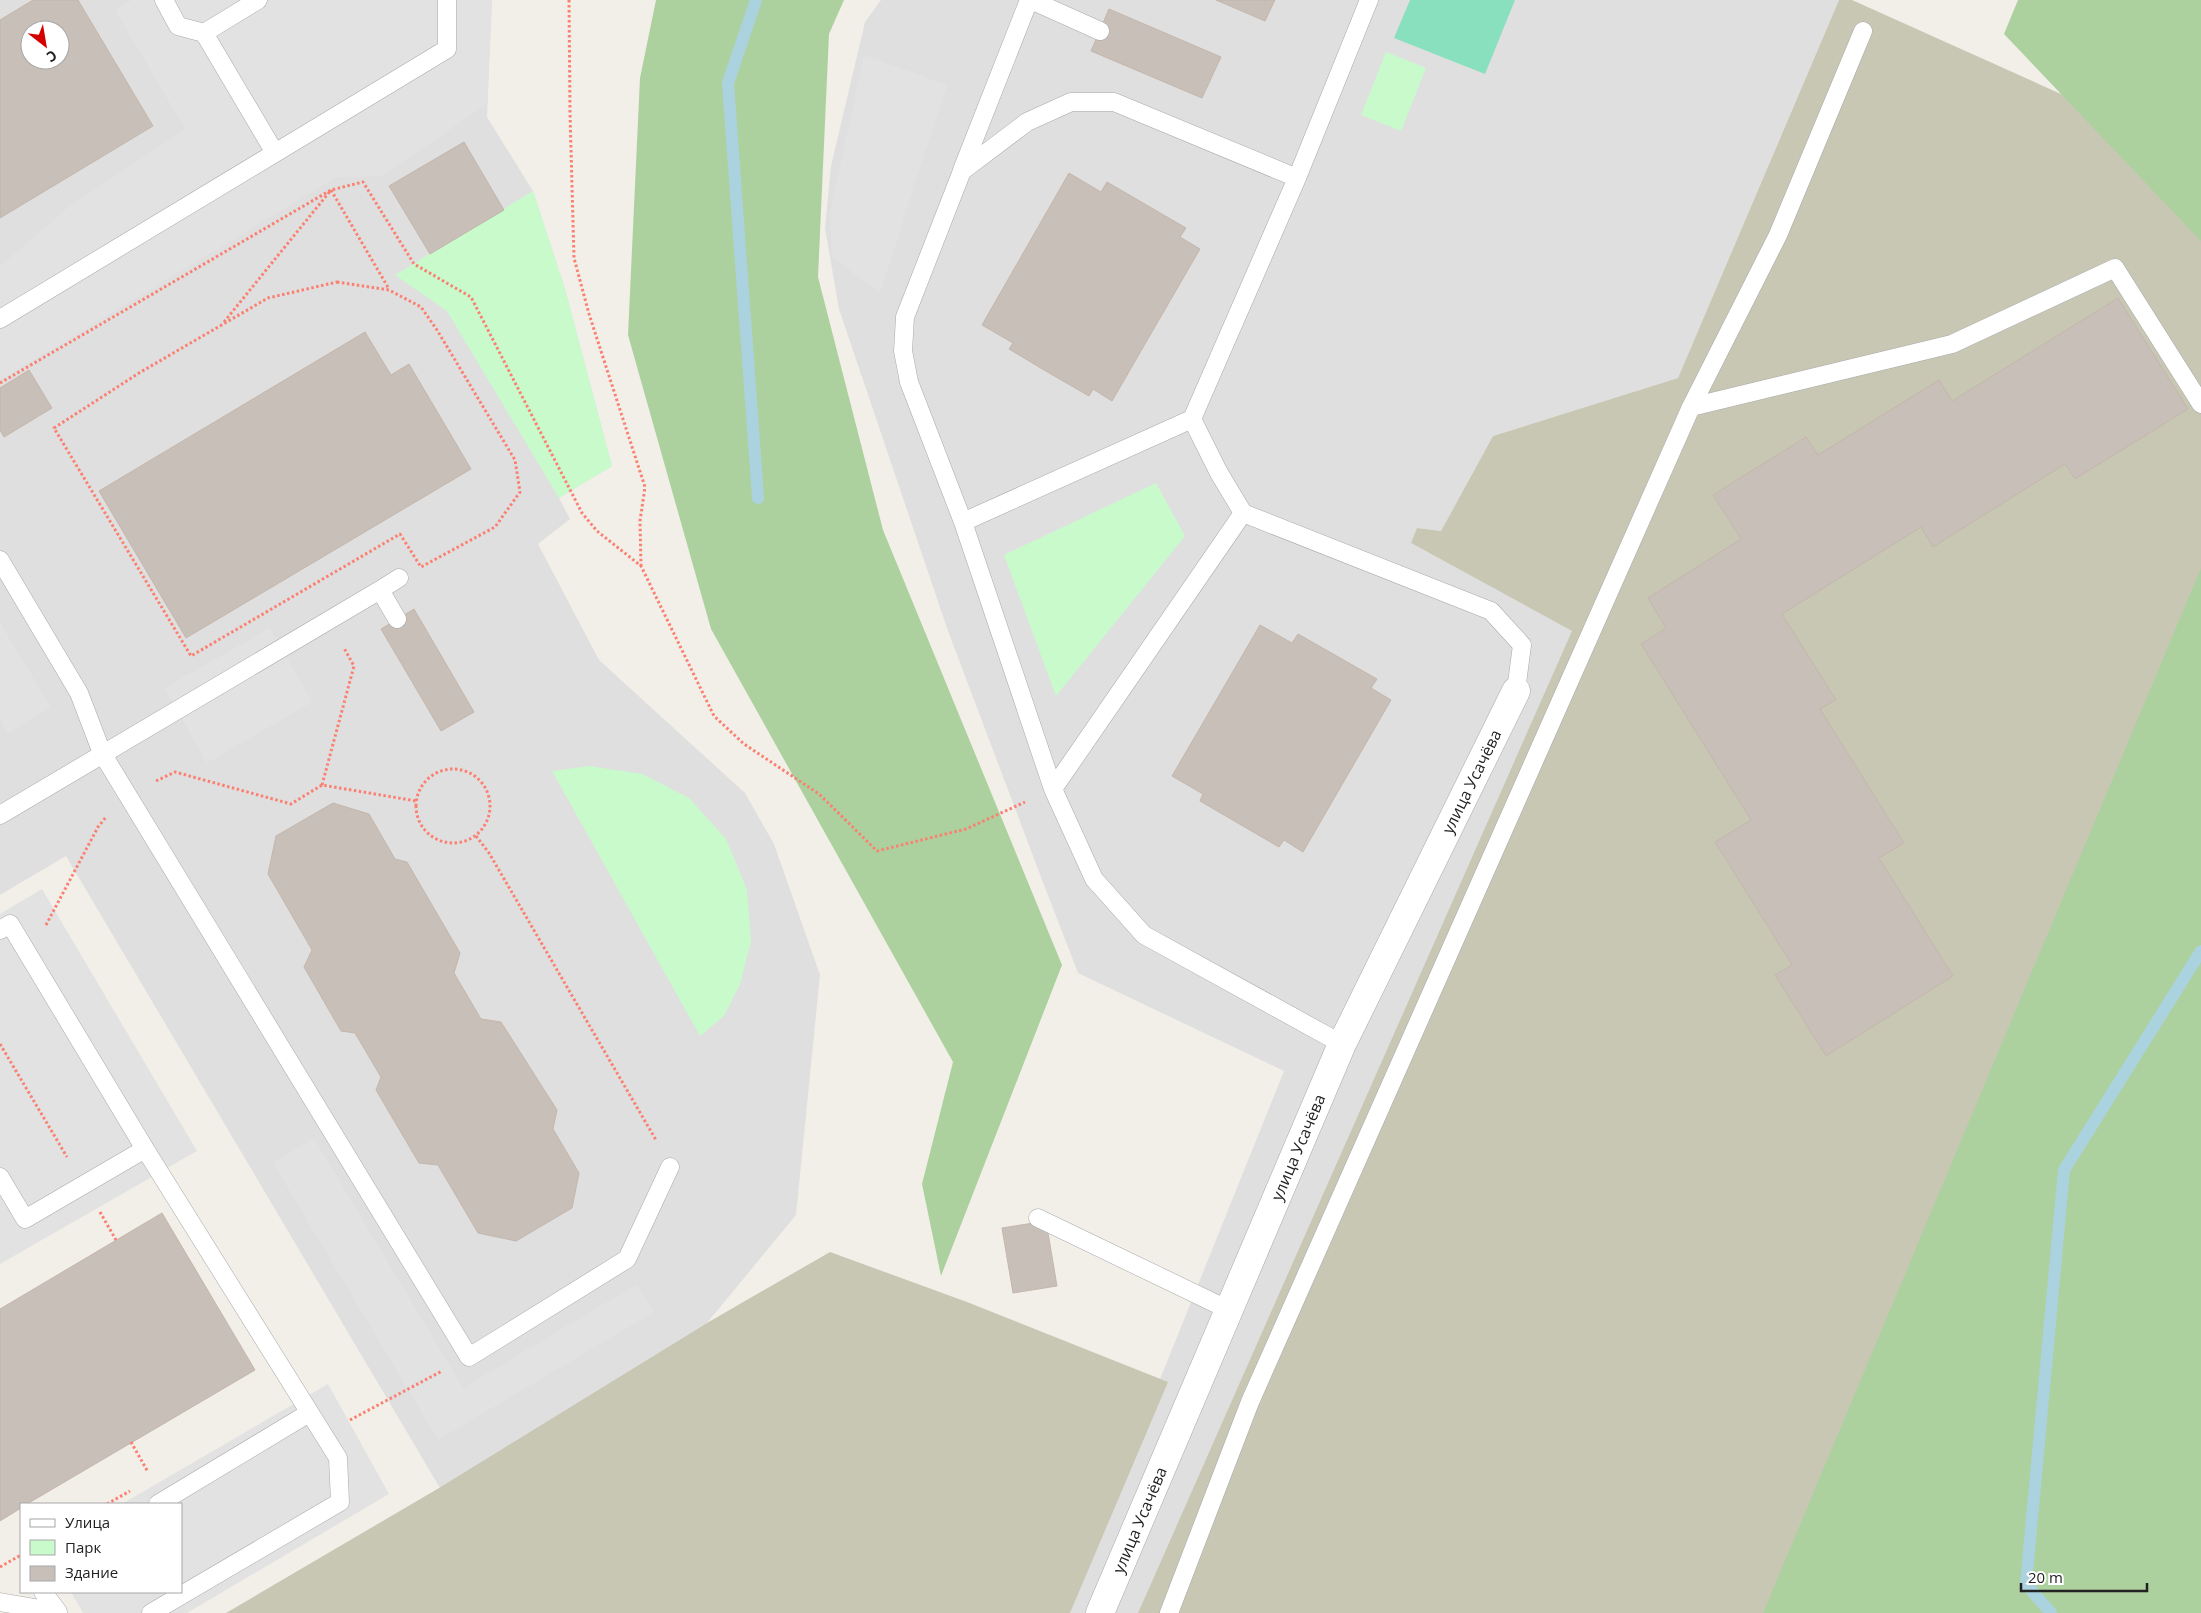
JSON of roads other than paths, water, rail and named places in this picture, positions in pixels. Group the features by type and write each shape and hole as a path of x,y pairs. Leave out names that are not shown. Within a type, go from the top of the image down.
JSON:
{"street":[{"name":"улица Усачёва","path":"1100,1613 1342,1044 1516,691"}],"lane":[{"path":"164,0 178,26 204,32 258,0"},
{"path":"0,319 447,49 447,0"},
{"path":"1100,31 1030,0 905,317 903,351 909,382 963,522 1053,789 1094,879 1144,935 1342,1044"},
{"path":"963,522 1192,419 1297,178 1369,0"},
{"path":"1169,1613 1250,1402 1690,407 1778,235 1863,31"},
{"path":"204,32 275,153"},
{"path":"962,171 1027,122 1071,102 1114,102 1297,178"},
{"path":"1690,407 1952,344 2115,268 2201,404"},
{"path":"1192,419 1219,473 1243,513 1491,611 1522,645 1516,691"},
{"path":"1053,789 1243,513"},
{"path":"0,560 79,693 102,753 469,1357 627,1260 670,1167"},
{"path":"0,815 400,578"},
{"path":"380,590 397,619"},
{"path":"0,930 10,924 145,1149 338,1458 340,1502 150,1613"},
{"path":"0,1177 26,1220 145,1149"},
{"path":"1038,1218 1230,1310"},
{"path":"160,1503 309,1413"},
{"path":"44,1593 58,1613"},
{"path":"0,1602 58,1613"}],"waterway":[{"path":"756,0 728,83 758,498"},
{"path":"2051,1613 2026,1584 2064,1170 2201,951"}]}
